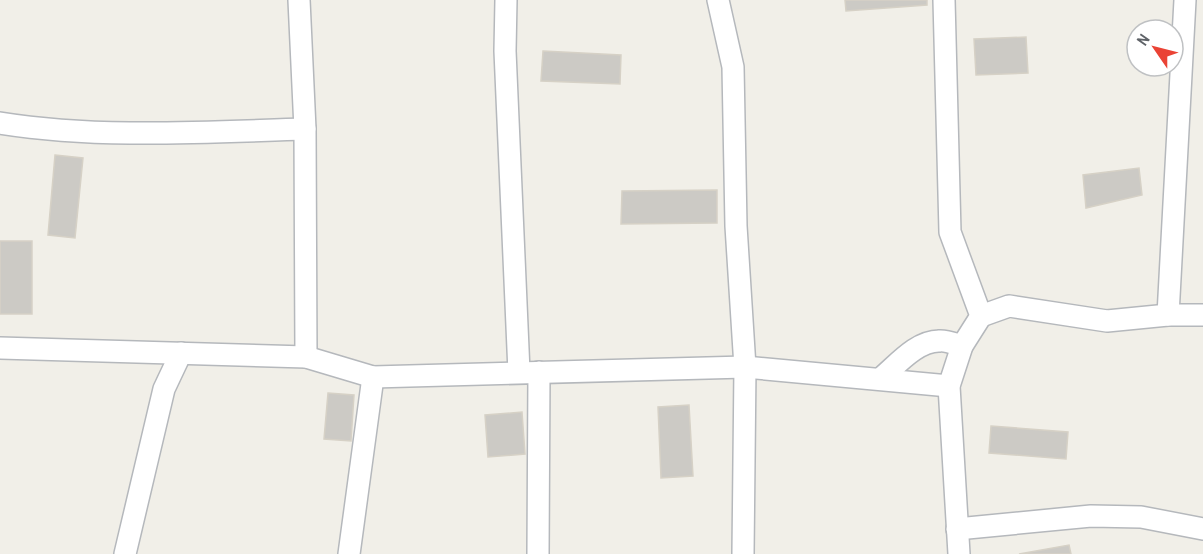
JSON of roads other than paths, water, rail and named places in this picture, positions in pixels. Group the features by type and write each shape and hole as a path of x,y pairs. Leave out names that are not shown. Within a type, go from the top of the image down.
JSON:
{"street":[{"path":"299,0 305,129 306,357"},
{"path":"506,0 505,51 514,205 529,372 538,554"},
{"path":"718,0 733,67 736,226 745,367 743,554"},
{"path":"944,0 950,232 981,316"},
{"path":"1168,315 1185,0"},
{"path":"0,123 34,128 175,133 305,129"},
{"path":"959,554 950,386 962,346 981,316 1009,306 1107,321 1168,315 1203,315"},
{"path":"880,380 911,352 928,342 940,340 962,346"},
{"path":"0,348 306,357 373,377 745,367 950,386"},
{"path":"125,554 164,389 181,353"},
{"path":"349,554 373,377"},
{"path":"957,529 1101,516 1141,517 1203,529"}]}
